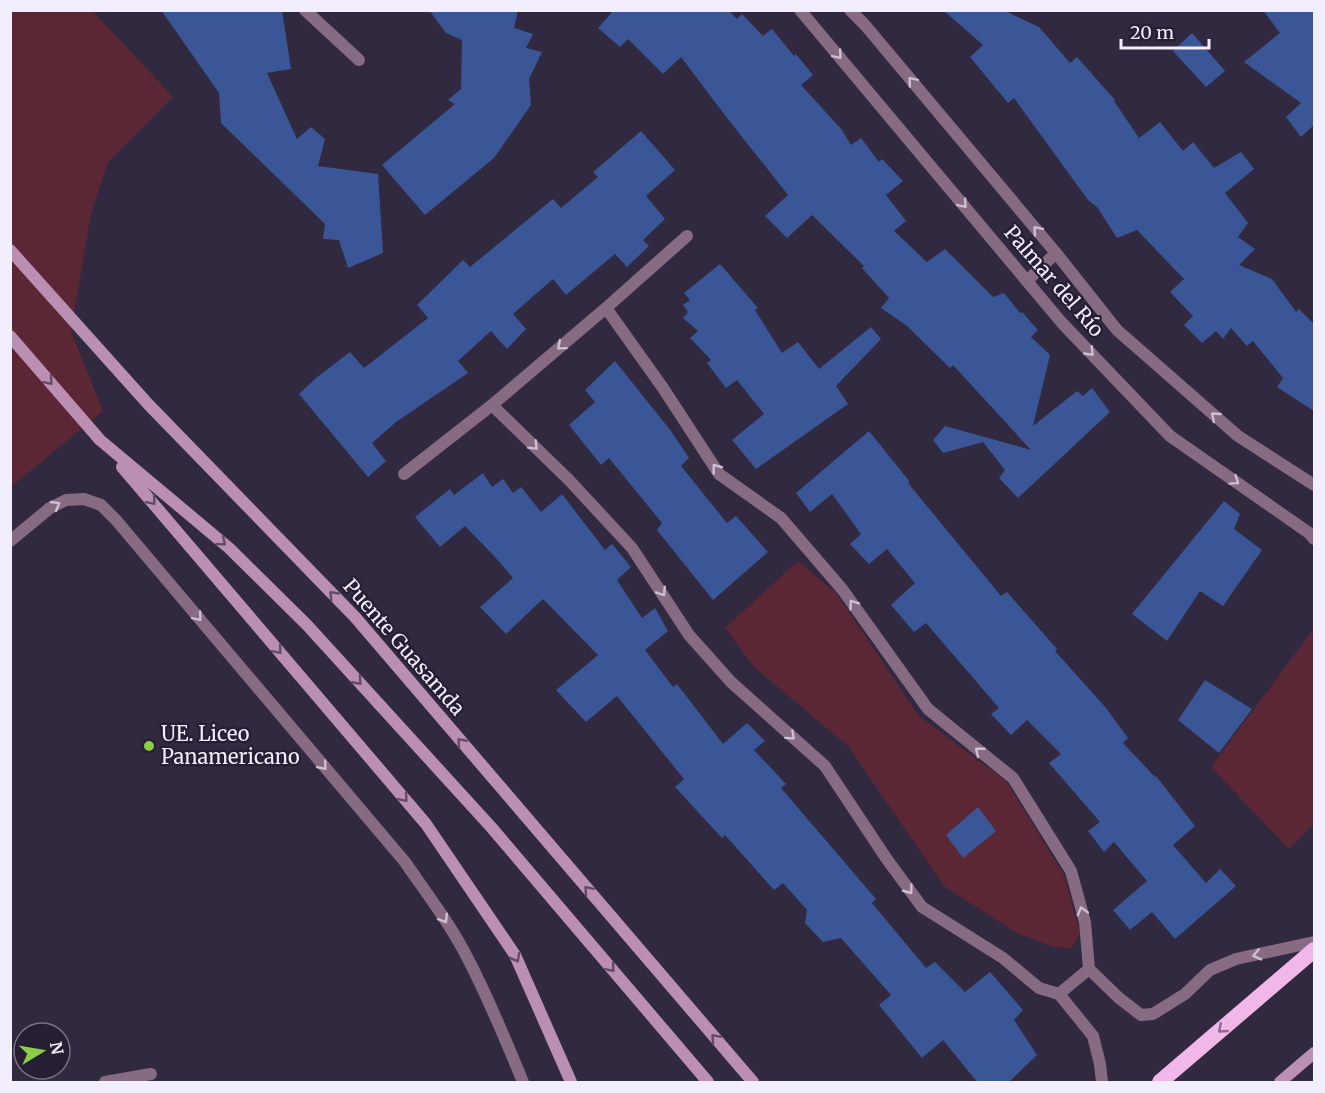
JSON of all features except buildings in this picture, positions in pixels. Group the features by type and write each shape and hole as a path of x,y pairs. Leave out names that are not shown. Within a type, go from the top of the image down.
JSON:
{"highway":[{"path":"1160,1083 1314,950"}],"main road":[{"name":"Puente Guasamda","path":"10,250 148,404 355,617 753,1083"},
{"path":"10,336 426,824 515,955 571,1083"},
{"path":"100,441 229,548 308,625 491,827 708,1083"},
{"path":"1280,1083 1314,1053"}],"street":[{"path":"305,10 359,60"},
{"name":"Palmar del Río","path":"850,10 866,25 1056,253 1117,330 1238,436 1314,485"},
{"name":"Palmar del Río","path":"805,12 1062,323 1170,436 1313,532"},
{"path":"404,474 492,405 687,236"},
{"path":"1028,281 1056,253"},
{"path":"606,308 663,388 719,474 781,518 842,589 928,709 1013,778 1071,871 1085,922 1089,969 1119,998 1141,1015 1153,1014 1185,994 1210,970 1236,959 1314,942"},
{"path":"492,405 569,480 633,548 690,635 731,682 825,766 886,858 922,907 1003,958 1039,988 1059,994 1093,1036 1102,1083"},
{"path":"10,541 50,508 66,500 84,499 101,505 116,520 405,862 468,958 500,1026 523,1083"},
{"path":"1059,994 1089,969"},
{"path":"105,1083 151,1074"}],"shaded area":[{"path":"11,11 93,11 173,97 108,162 91,214 71,331 103,411 11,487"},
{"path":"798,561 836,593 918,715 1007,782 1064,875 1080,933 1071,949 1051,946 1015,932 944,886 848,746 754,667 725,628"},
{"path":"1314,628 1314,824 1289,849 1211,767"}],"place":[{"name":"UE. Liceo Panamericano","path":"149,746"}]}
